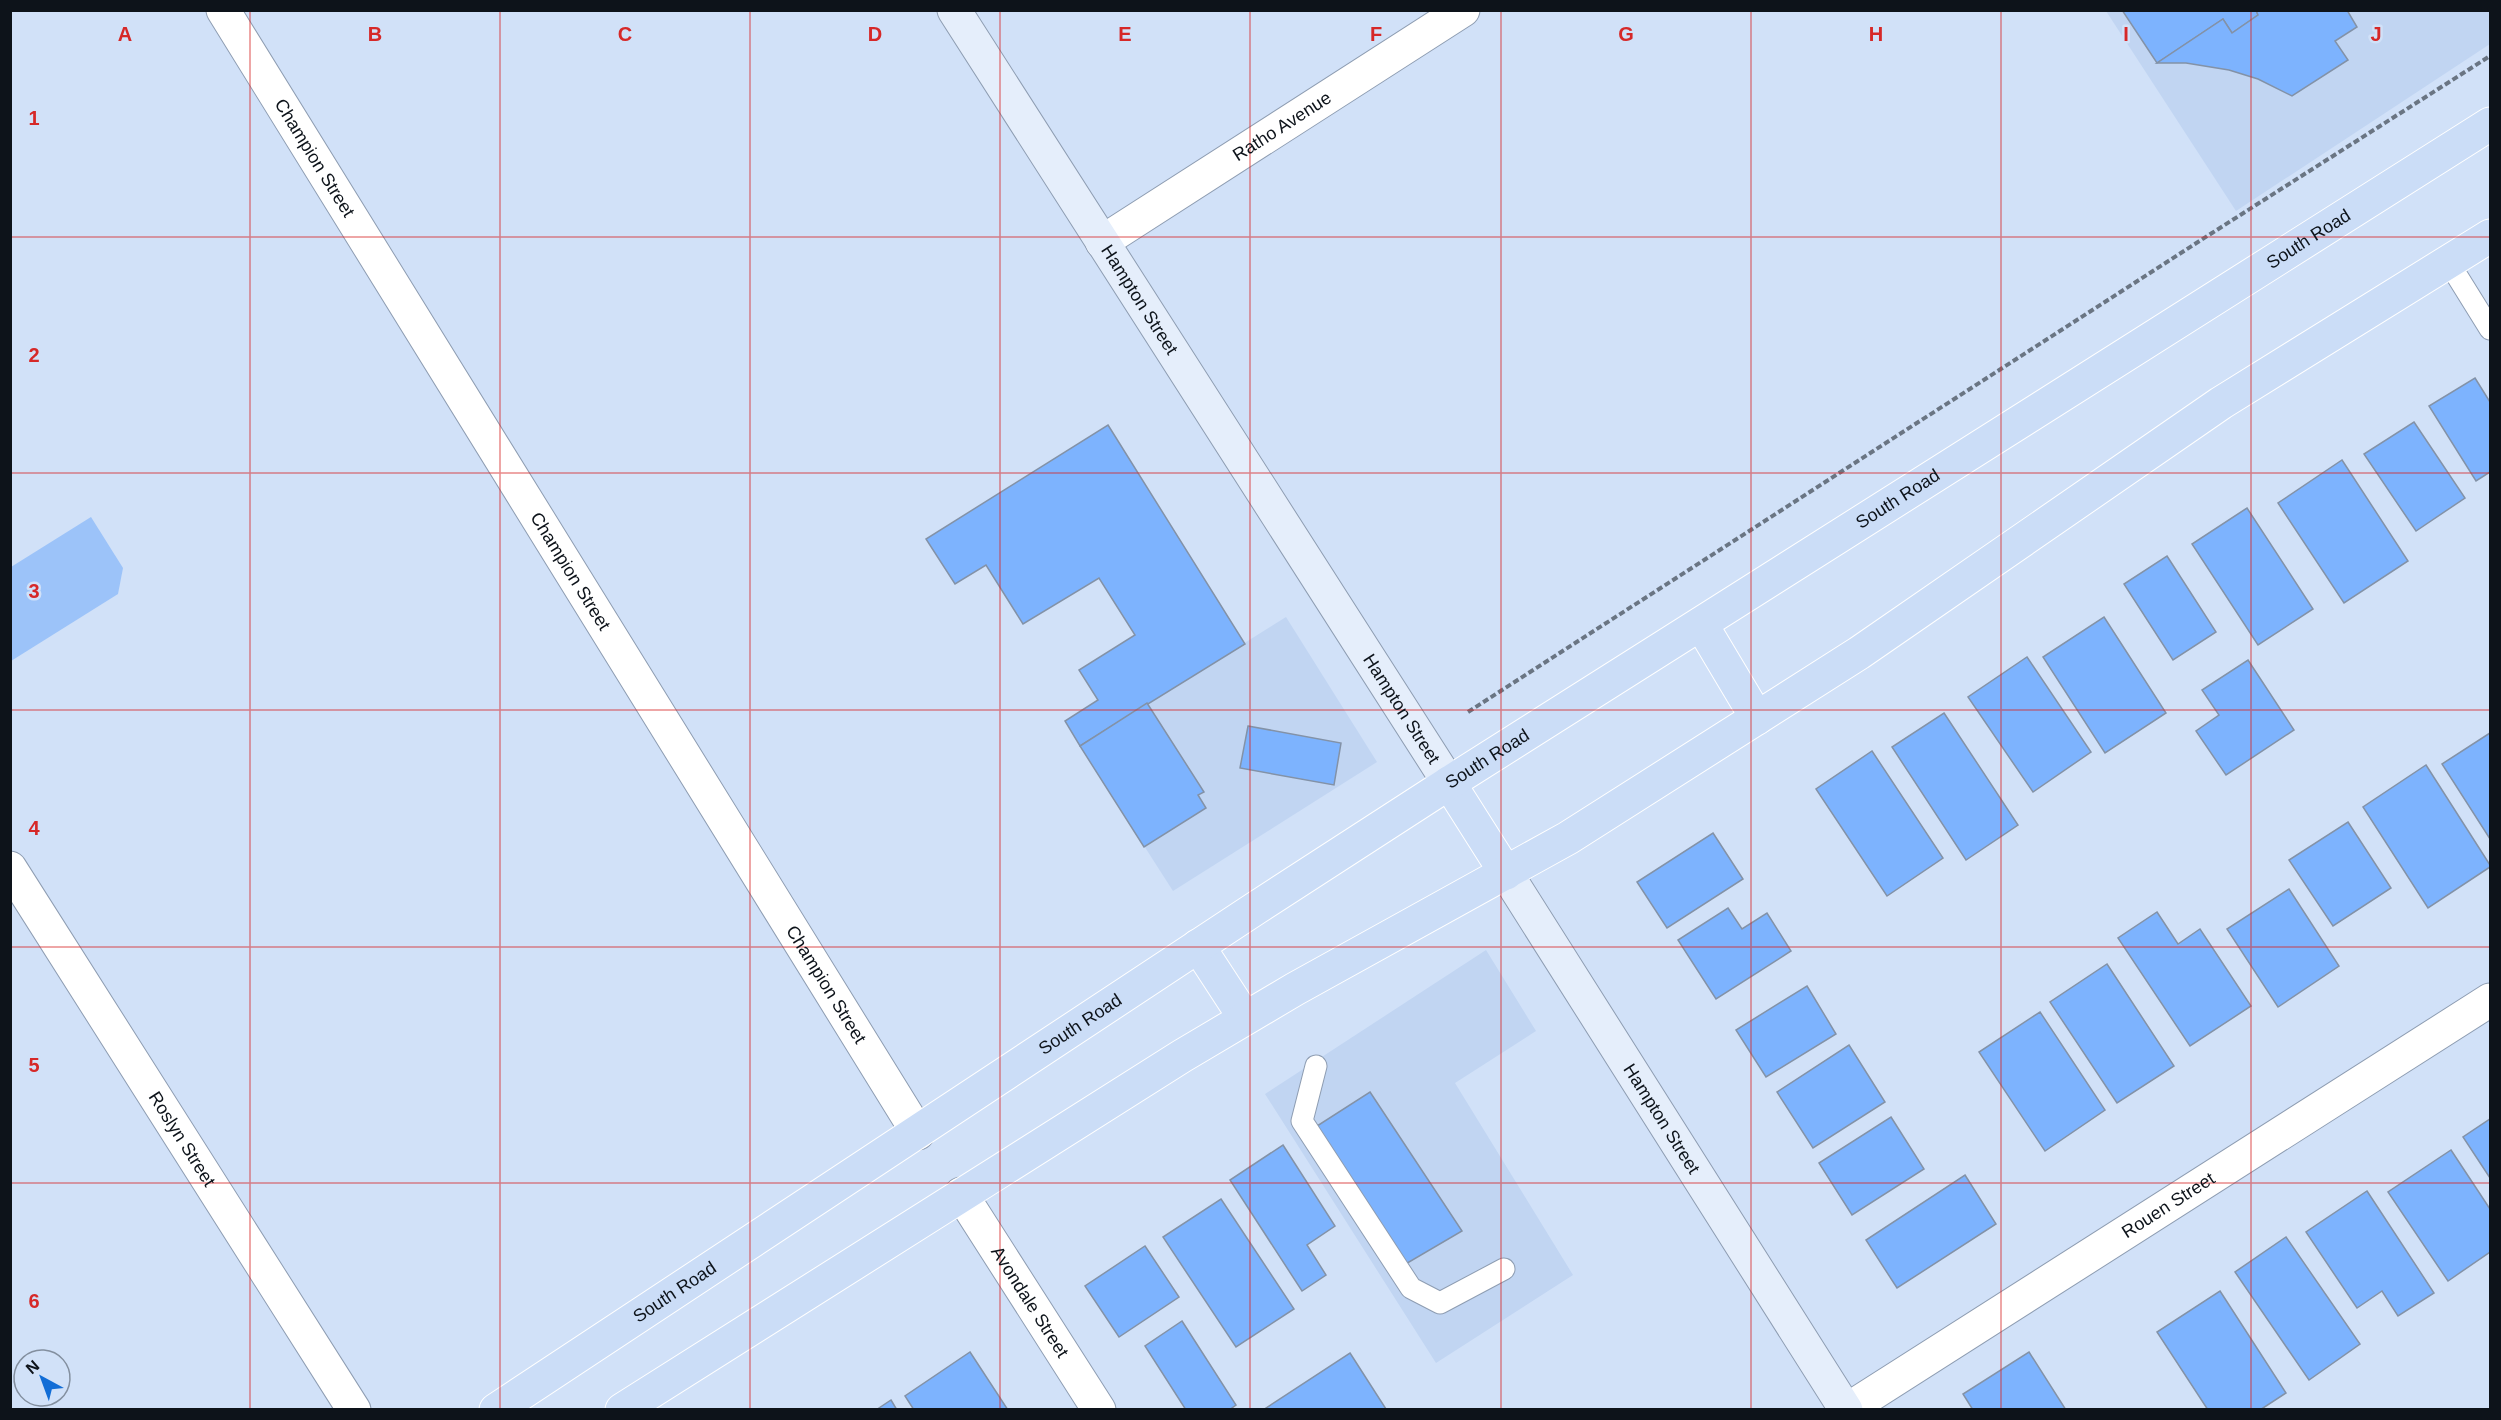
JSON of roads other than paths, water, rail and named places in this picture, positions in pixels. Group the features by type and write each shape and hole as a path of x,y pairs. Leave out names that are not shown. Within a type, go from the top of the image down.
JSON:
{"main road":[{"name":"Hampton Street","path":"954,10 1449,783 1846,1410"},
{"name":"South Road","path":"496,1410 1449,783 2490,124"},
{"path":"622,1410 961,1194 1245,1018 1568,838 1868,647 2222,403 2490,236"},
{"path":"1701,624 1757,718"},
{"path":"1198,946 1245,1018"}],"street":[{"name":"Champion Street","path":"223,10 918,1132"},
{"name":"Ratho Avenue","path":"1102,242 1463,10"},
{"name":"Roslyn Street","path":"10,868 354,1410"},
{"name":"Rouen Street","path":"1846,1410 2490,1000"},
{"name":"Avondale Street","path":"961,1194 1100,1410"}],"lane":[{"path":"2449,263 2490,329"},
{"path":"1316,1066 1302,1121 1411,1288 1440,1303 1504,1269"}]}
